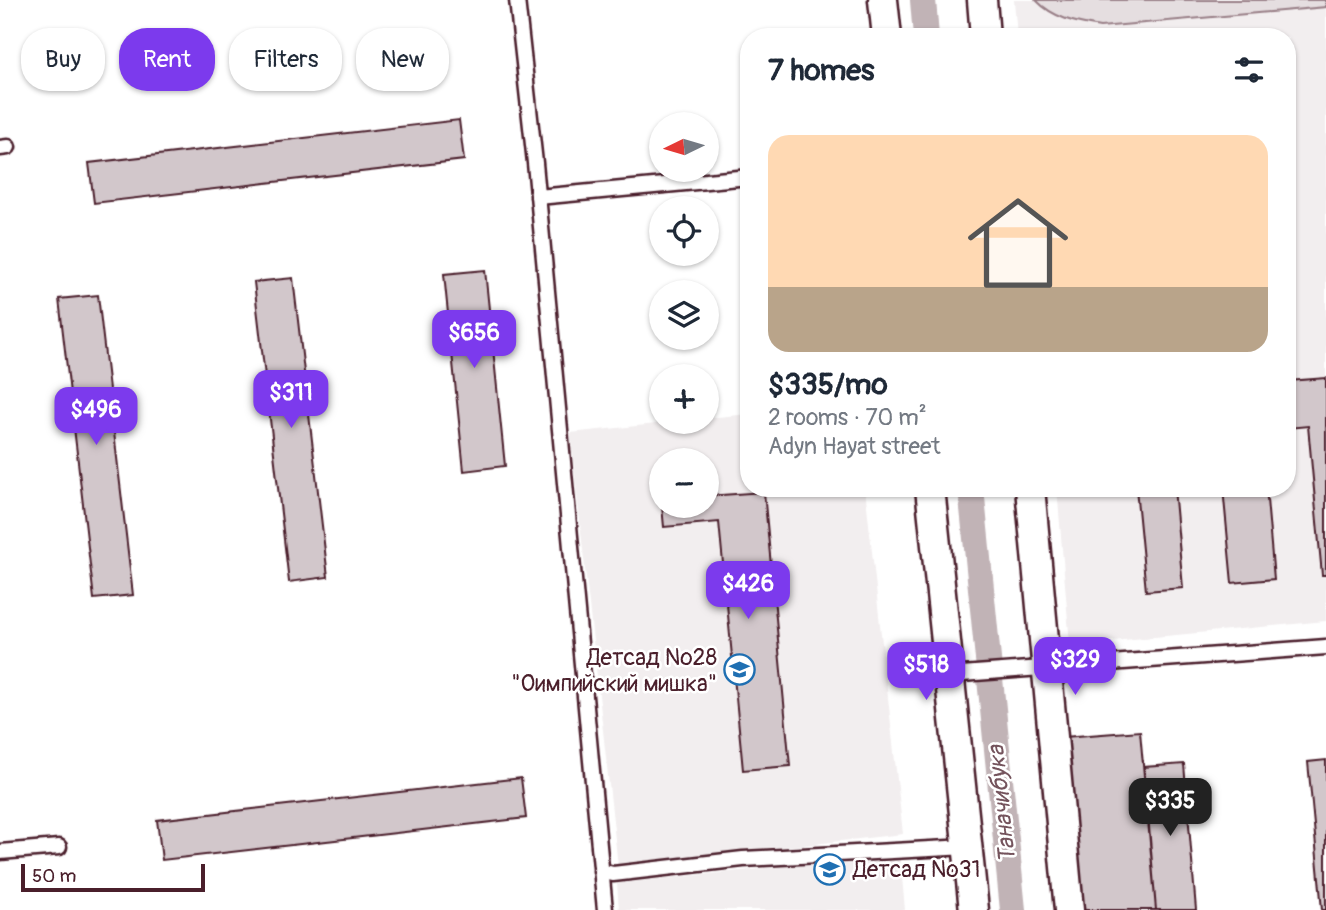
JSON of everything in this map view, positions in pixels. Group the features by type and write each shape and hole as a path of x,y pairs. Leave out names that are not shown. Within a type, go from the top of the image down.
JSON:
{"street":[{"path":"883,0 886,28"},
{"path":"982,0 984,28"},
{"path":"931,497 955,675 974,910"},
{"path":"1031,497 1069,910"}],"lane":[{"path":"517,0 605,910"},
{"path":"538,198 740,178"},
{"path":"955,675 1326,647"},
{"path":"0,852 59,847"},
{"path":"601,872 613,874 743,859 967,848"}],"shaded area":[{"path":"1014,0 1326,0 1326,621 1070,645 1058,497 1296,497 1296,28 1016,28"},
{"path":"1036,0 1326,0 1326,7 1100,27 1057,15"},
{"name":"Детсад №28 \"Оимпийский мишка\"","path":"740,415 740,497 866,497 903,834 618,866 570,433 649,425 649,434 719,434 719,417"},
{"name":"Детсад №31","path":"900,855 905,910 619,910 617,883"}],"building":[{"path":"459,120 464,160 94,203 89,163"},
{"path":"485,270 505,466 464,471 444,274"},
{"path":"293,278 328,577 289,582 254,282"},
{"path":"98,295 133,595 94,599 59,299"},
{"path":"1326,378 1326,575 1322,575 1308,426 1296,427 1296,380"},
{"path":"740,494 740,497 764,497 790,766 743,770 719,522 664,527 663,518 719,518 719,495"},
{"path":"1137,497 1175,497 1183,588 1146,591"},
{"path":"1224,497 1267,497 1274,579 1232,583"},
{"path":"1140,731 1156,910 1079,910 1064,737"},
{"path":"1326,760 1326,910 1322,910 1308,762"},
{"path":"1184,764 1196,910 1156,910 1144,767"},
{"path":"521,778 526,818 162,860 157,820"}],"waterway":[{"name":"Таначибука","path":"923,0 925,28"},
{"name":"Таначибука","path":"972,497 1013,910"}],"place":[{"name":"Детсад №28 \"Оимпийский мишка\"","path":"740,670"},
{"name":"Детсад №31","path":"830,869"}]}
